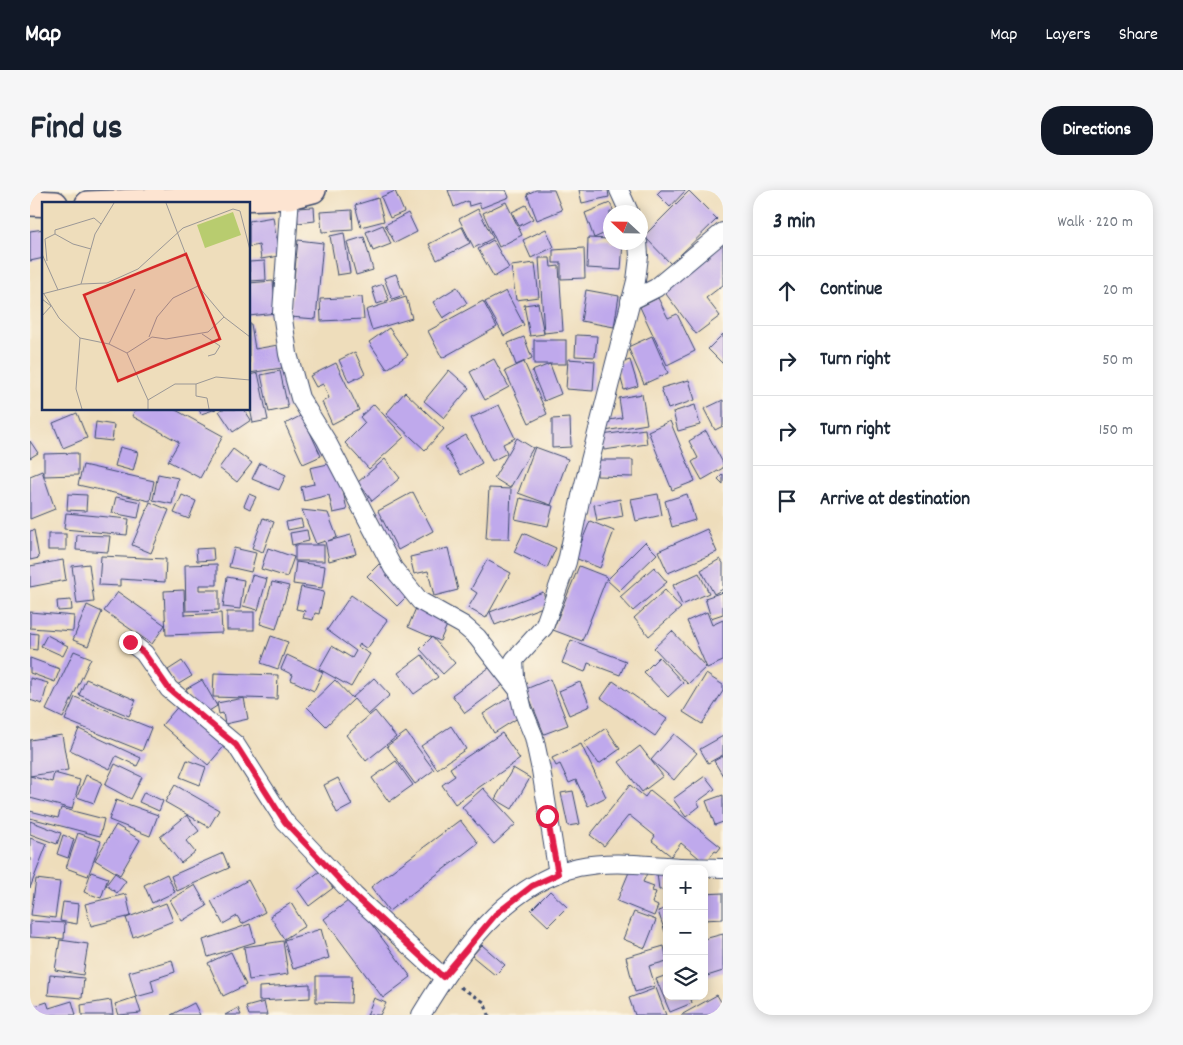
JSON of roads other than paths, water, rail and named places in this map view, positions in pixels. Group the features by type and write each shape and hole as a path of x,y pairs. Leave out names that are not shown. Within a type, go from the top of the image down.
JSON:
{"main road":[{"path":"138,202 290,196 313,190"}],"street":[{"path":"619,190 626,205"},
{"path":"290,196 282,312 288,354 300,398 326,440 393,568 420,601 463,625 477,637 500,664 508,679 518,689"},
{"path":"630,301 656,288 723,232"},
{"path":"558,874 534,737 518,689 514,660 520,650 544,627 567,562 581,496 630,301 640,256 639,250"},
{"path":"130,642 144,653 169,689 236,745 285,822 354,895 443,977"},
{"path":"421,1015 443,977 496,914 532,886 578,867 614,863 723,868"}]}
